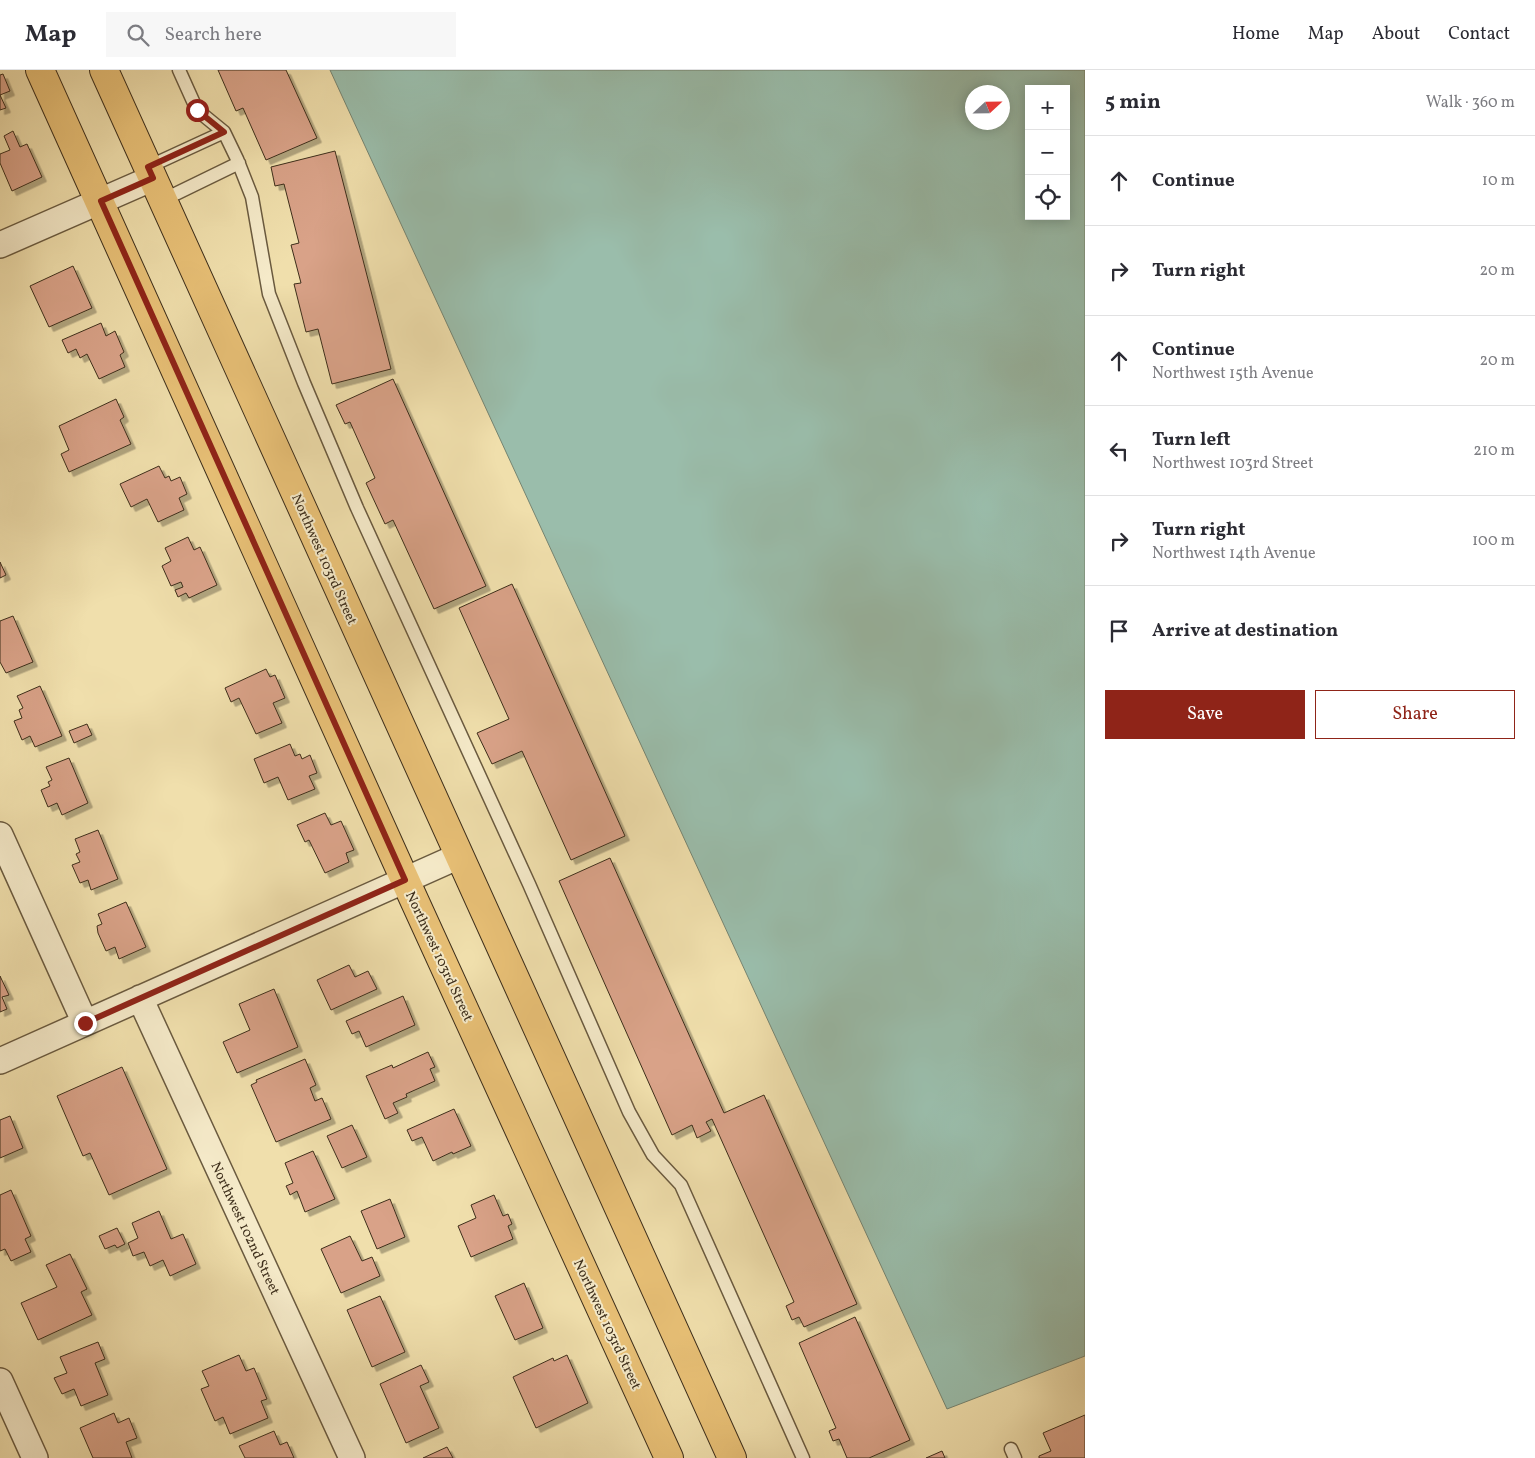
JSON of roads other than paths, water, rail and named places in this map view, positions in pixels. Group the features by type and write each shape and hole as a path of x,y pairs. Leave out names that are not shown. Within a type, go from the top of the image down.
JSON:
{"main road":[{"name":"Northwest 103rd Street","path":"40,70 101,201 405,880 669,1458"},
{"name":"Northwest 103rd Street","path":"104,70 732,1458"}],"street":[{"path":"0,245 101,201 154,182"},
{"path":"0,835 85,1023"},
{"path":"0,1061 459,856"},
{"name":"Northwest 102nd Street","path":"140,998 352,1458"},
{"path":"0,1381 35,1458"}],"lane":[{"path":"179,70 197,110 224,132 239,164 252,197 269,294 357,508 521,866 629,1112 653,1155 681,1185 803,1458"},
{"path":"154,182 224,132"},
{"path":"154,182 239,164"}]}
